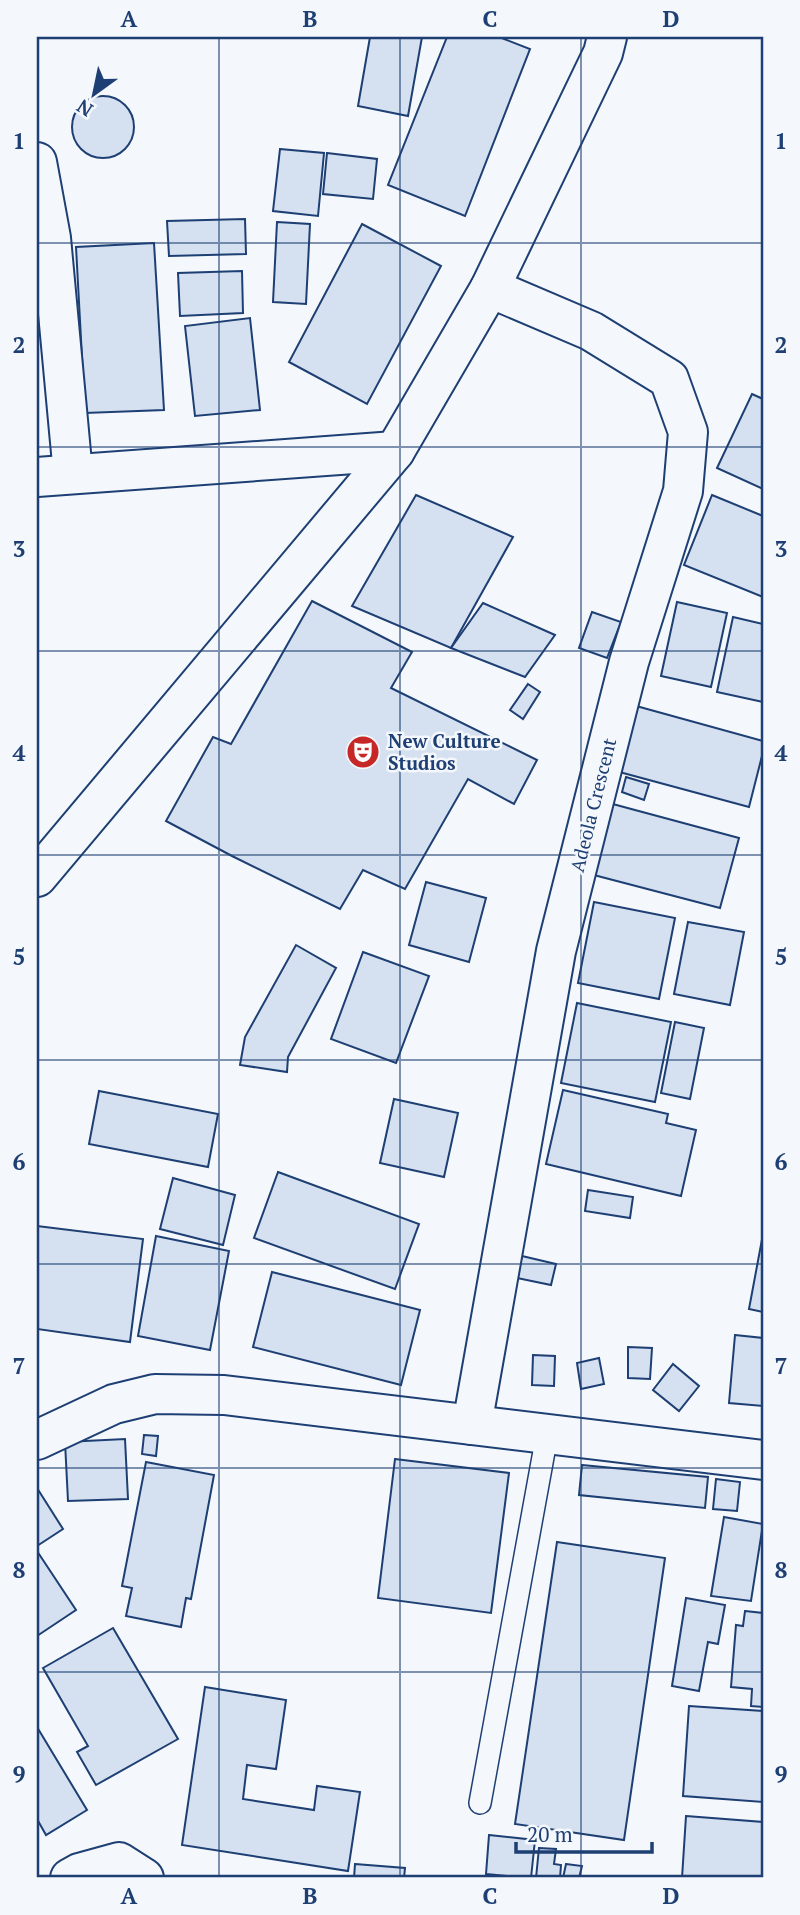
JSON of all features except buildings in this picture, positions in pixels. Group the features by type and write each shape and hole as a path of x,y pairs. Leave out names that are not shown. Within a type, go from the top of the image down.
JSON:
{"street":[{"path":"37,877 395,450 496,290 603,53 607,37"},
{"path":"37,162 51,238 55,475 395,450"},
{"name":"Adeola Crescent","path":"472,1425 556,951 629,662 683,491 688,432 669,379 591,331 496,290"},
{"path":"37,1440 114,1404 155,1394 224,1395 763,1460"},
{"path":"71,1878 79,1873 118,1862 144,1878"}],"lane":[{"path":"480,1803 547,1436"}],"place":[{"name":"New Culture Studios","path":"363,752"}]}
